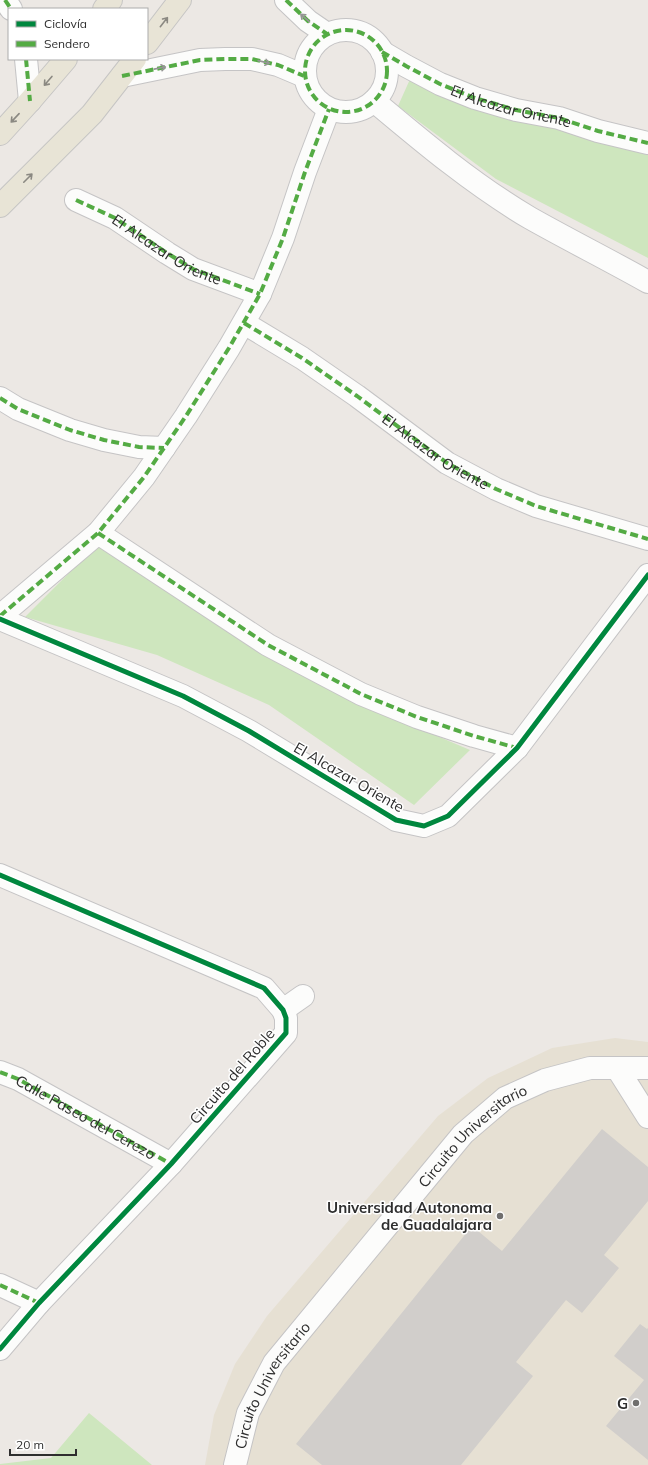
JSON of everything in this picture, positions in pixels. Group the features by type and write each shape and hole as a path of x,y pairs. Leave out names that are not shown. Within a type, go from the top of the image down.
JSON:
{"main road":[{"path":"105,8 111,0"},
{"path":"148,43 180,0"},
{"path":"0,134 65,60"},
{"path":"0,206 92,114 129,67"}],"street":[{"path":"286,0 308,21 327,34"},
{"path":"342,30 358,32 372,40 382,52 386,64 387,78 382,90 374,101 364,108 353,112 341,112 329,109 317,101 308,89 304,76 306,59 314,44 327,34 342,30"},
{"name":"El Alcazar Oriente","path":"382,52 440,84 475,98 516,110 559,118 598,130 648,142"},
{"path":"129,67 200,60 252,59 278,65 304,76"},
{"path":"26,60 30,101"},
{"path":"374,101 422,141 493,194 530,218 648,282"},
{"name":"El Alcazar Oriente","path":"329,109 305,172 283,238 260,294 244,323 190,410 144,477 98,533 0,617 183,696 249,731 396,820 424,826 448,816 517,748 648,575"},
{"name":"El Alcazar Oriente","path":"76,200 115,218 193,269 260,294"},
{"name":"El Alcazar Oriente","path":"244,323 302,358 357,396 447,463 496,489 536,506 648,539"},
{"path":"0,398 18,409 70,430 139,447 164,448"},
{"path":"98,533 268,645 361,694 416,717 517,748"},
{"path":"0,875 264,988 283,1010 303,996"},
{"name":"Circuito del Roble","path":"0,1349 39,1303 171,1164 286,1033 286,1018 283,1010"},
{"name":"Circuito Universitario","path":"235,1465 248,1413 274,1363 463,1134 505,1098 545,1080 590,1068 648,1068"},
{"path":"617,1068 648,1117"},
{"name":"Calle Paseo del Cerezo","path":"0,1072 18,1079 171,1164"},
{"path":"0,1285 39,1303"}],"shaded area":[{"name":"Universidad Autonoma de Guadalajara","path":"615,1038 648,1042 648,1465 205,1465 214,1415 235,1364 267,1316 438,1116 488,1078 552,1048"}],"green space":[{"path":"411,77 479,107 648,155 648,258 496,179 398,106"},
{"path":"98,544 381,712 470,750 414,805 269,705 157,655 25,617"},
{"path":"89,1413 152,1465 0,1465 51,1458"}],"building":[{"path":"602,1129 648,1167 648,1201 604,1255 619,1268 582,1313 566,1300 516,1362 533,1376 461,1465 322,1465 296,1444 472,1226 502,1251"},
{"name":"G","path":"640,1324 647,1329 648,1328 648,1460 606,1426 644,1380 614,1356"}],"marked path":[{"path":"5,0 10,8"},
{"path":"286,0 308,21 327,34"},
{"path":"346,30 362,33 375,42 384,55 387,71 384,87 375,100 362,109 346,112 330,109 317,100 308,87 305,71 308,55 317,42 330,33 346,30"},
{"path":"382,52 440,84 475,98 516,110 559,118 598,131 648,143"},
{"path":"122,76 200,60 225,59 252,59 278,65 304,76"},
{"path":"26,60 30,101"},
{"path":"0,616 98,533 144,477 186,416 229,348 260,294 283,238 305,172 329,109"},
{"path":"76,200 115,218 193,269 260,294"},
{"path":"244,323 302,358 357,396 447,463 496,489 536,506 648,539"},
{"path":"0,398 18,409 70,430 104,440 139,447 164,448"},
{"path":"98,533 268,645 361,694 417,717 474,736 517,748"},
{"path":"0,1072 18,1079 171,1164"},
{"path":"0,1285 39,1303"}],"cycle path":[{"path":"0,619 183,696 249,731 396,820 424,826 448,816 517,748 648,575"},
{"path":"0,875 264,988 283,1010 286,1018 286,1033 171,1164 39,1303 0,1349"}],"place":[{"name":"Universidad Autonoma de Guadalajara","path":"500,1216"},
{"name":"G","path":"636,1403"}]}
